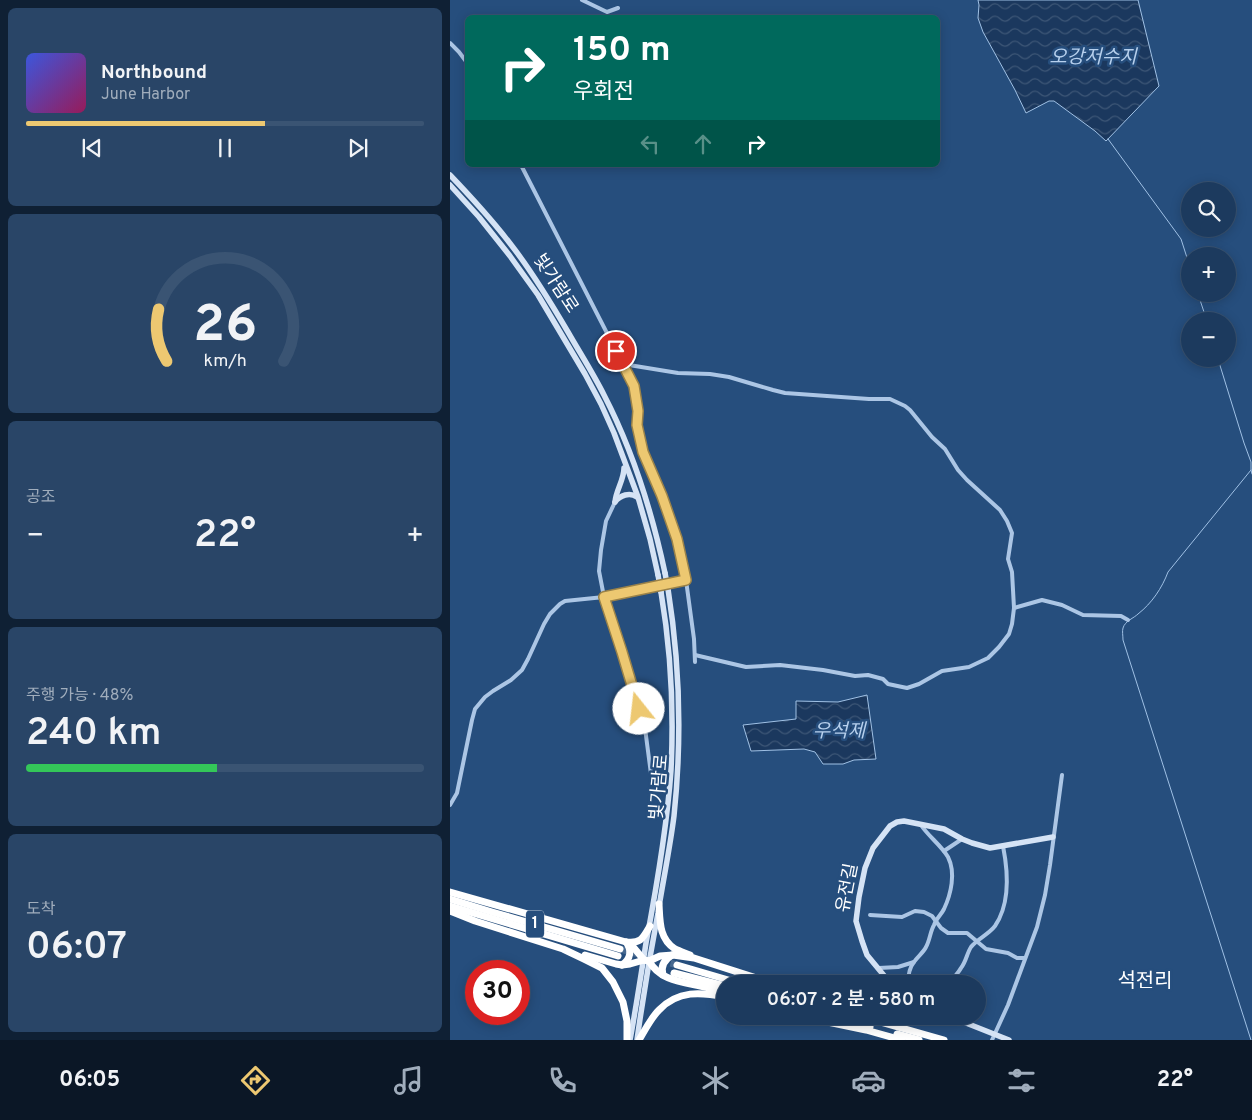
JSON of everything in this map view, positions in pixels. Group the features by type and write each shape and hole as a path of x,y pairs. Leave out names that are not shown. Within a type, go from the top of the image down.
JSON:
{"highway":[{"path":"450,892 626,942 638,942 650,926"},
{"name":"1","path":"450,899 619,952 450,906"},
{"path":"659,904 661,932 675,949 694,958"},
{"path":"450,910 475,921 616,964 630,964 660,956 673,955 694,958 747,975"},
{"path":"626,942 663,975 674,980 716,990"},
{"path":"622,965 628,960 630,954 626,942"},
{"path":"563,949 602,968 614,982 623,1002 628,1021 629,1040"},
{"path":"663,975 662,971 665,960 673,955"},
{"path":"716,978 675,969 716,983"},
{"path":"638,1040 659,1010 678,997 700,993 716,994"},
{"path":"842,1025 902,1040"},
{"path":"865,1025 919,1040"},
{"path":"891,1025 944,1040"},
{"path":"903,1025 931,1033 944,1040"}],"main road":[{"name":"빛가람로","path":"450,175 482,209 533,275 552,304 604,395 648,504 665,573 676,641 679,703 679,739 674,816 659,904 629,1040"},
{"name":"빛가람로","path":"450,185 479,217 538,295 585,374 614,433 638,497 658,575 670,664 671,769 666,827 650,926 638,1040"},
{"path":"615,502 616,494 624,476 624,463"},
{"path":"615,502 618,498 626,495 638,497"},
{"name":"유전길","path":"884,975 867,954 856,921 865,868 873,848 890,826 899,821 921,824 944,829 962,839 984,847 994,848 1053,837"},
{"path":"970,1025 994,1037 1009,1040"}],"street":[{"path":"582,0 606,12 618,8"},
{"path":"450,43 465,60"},
{"path":"522,167 634,386 638,411 637,425 643,452 662,496 677,539 686,580 695,662"},
{"path":"623,366 678,373 720,375 785,393 890,399 910,410 932,437 946,449 962,475 1000,510 1012,533 1008,558 1012,572 1014,608 1009,634 988,658 969,667 942,671 919,684 907,688 888,684 883,679 868,675 855,676 823,670 780,666 746,667 695,655"},
{"path":"615,502 606,521 599,571 604,597 644,728 651,774"},
{"path":"450,805 457,793 475,709 493,691 511,680 522,670 544,624 550,614 560,604 565,601 604,597 686,580"},
{"path":"1014,608 1042,600 1062,605 1083,615 1121,616 1128,620"},
{"path":"994,1037 1037,927 1050,865 1062,775"},
{"path":"909,975 914,962 925,950 936,920 944,910 950,894 952,880 948,858 921,824"},
{"path":"944,851 962,839"},
{"path":"956,975 970,948 994,927 998,920 1007,886 1003,846"},
{"path":"870,915 902,917 918,910 929,914 944,931 952,934 967,933 986,949 1017,958 1025,958"},
{"path":"879,968 898,967 914,962"}],"water":[{"name":"오강저수지","path":"978,0 1138,0 1159,86 1106,141 1054,101 1049,101 1026,113 983,32 978,18"},
{"name":"우석제","path":"867,695 876,759 854,760 843,764 823,764 815,752 804,749 751,751 743,725 796,719 796,701 838,702"}],"waterway":[{"path":"1108,139 1181,239 1184,247"},
{"path":"1201,302 1204,312"},
{"path":"1220,367 1251,462 1252,474"},
{"path":"1251,470 1168,572 1163,584 1152,600 1143,610 1126,623 1123,628 1123,640 1251,1040"}],"tunnel":[{"path":"620,949 677,965"}],"district":[{"name":"석전리","path":"1145,982"}],"route":[{"path":"616,351 634,386 638,411 637,425 643,452 662,496 677,539 686,580 604,597 639,709"}]}
